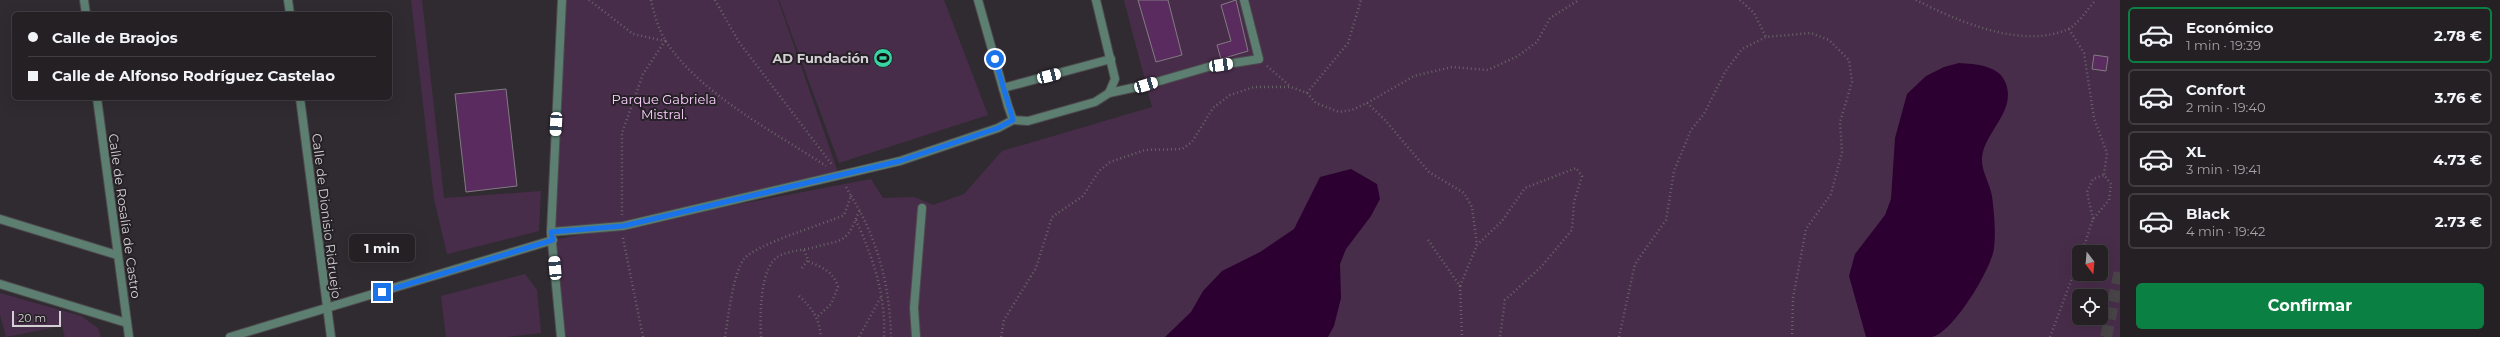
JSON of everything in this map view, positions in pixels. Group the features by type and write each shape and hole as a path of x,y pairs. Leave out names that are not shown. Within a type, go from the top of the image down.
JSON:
{"street":[{"path":"84,0 86,12"},
{"path":"288,0 290,12"},
{"path":"561,337 552,236 562,0"},
{"path":"978,0 1013,120"},
{"path":"1096,0 1115,78 1109,93"},
{"path":"230,337 327,308 552,236 623,226 900,161 998,128 1013,120 1028,121 1088,104 1109,93 1146,85 1208,67 1259,59 1244,0"},
{"path":"1003,88 1111,59"},
{"name":"Calle de Rosalía de Castro","path":"97,100 129,337"},
{"name":"Calle de Dionisio Ridruejo","path":"300,100 330,337"},
{"path":"916,337 914,308 922,208"},
{"path":"0,219 117,255"},
{"path":"0,284 127,323"}],"path":[{"path":"589,0 633,34 666,41"},
{"path":"650,0 666,41 679,60 718,96 840,175"},
{"path":"715,0 739,42 840,175 860,210 879,254 884,273 891,318 891,337"},
{"path":"1306,93 1348,43 1361,0"},
{"path":"1259,59 1291,87 1306,93 1316,103 1339,112 1352,110 1414,76 1452,67 1488,70 1518,56 1537,42 1550,18 1579,0"},
{"path":"1740,0 1754,13 1766,37"},
{"path":"1916,0 1945,15 2003,34 2040,36 2069,29 2096,0"},
{"path":"2069,29 2084,53 2094,118 2107,153 2104,175 2111,184 2109,200 2093,219 2084,245"},
{"path":"1620,337 1636,264 1666,220 1674,172 1691,130 1704,114 1725,72 1742,50 1766,37 1811,33 1829,40 1849,60 1852,82 1840,122 1842,152 1831,194 1806,229 1793,298 1792,337"},
{"path":"643,337 624,248 622,133 643,74 666,41"},
{"path":"1000,337 1004,320 1036,268 1052,217 1083,196 1100,171 1110,162 1146,150 1182,149 1192,142 1213,108 1230,95 1254,87 1291,87"},
{"path":"1367,103 1384,118 1429,172 1464,193 1472,207 1477,245"},
{"path":"1462,337 1460,286 1477,245 1502,221 1525,188 1576,168 1582,176 1574,202 1572,230 1541,267 1506,300 1500,337"},
{"path":"2093,219 2087,192 2093,179 2104,175"},
{"path":"725,337 734,285 744,260 762,246 821,226 844,215 851,196"},
{"path":"761,337 766,271 774,258 835,242 845,237 856,220 860,210"},
{"path":"856,220 870,250 882,295 884,337"},
{"path":"1428,240 1460,286"},
{"path":"804,250 808,260 832,275 838,287 831,304 817,317"},
{"path":"802,268 808,260"},
{"path":"2050,337 2072,279"},
{"path":"859,337 882,295"},
{"path":"799,296 812,308 817,317 821,337"}],"green space":[{"path":"411,0 422,0 444,198 541,191 539,231 447,254 434,199"},
{"name":"Parque Gabriela Mistral.","path":"562,0 778,0 839,175 646,222 871,179 883,198 914,197 933,205 964,194 1002,151 1152,107 1124,0 2120,0 2120,337 563,337 553,240 615,228 551,232"},
{"name":"AD Fundación","path":"779,0 944,0 988,115 839,163"},
{"path":"525,274 537,290 541,333 505,337 446,337 441,296"},
{"path":"0,293 81,316 98,328 101,337 65,337 62,326 6,337 0,315"}],"shaded area":[{"path":"1959,63 1979,65 1993,69 2003,78 2008,94 2007,104 1988,139 1982,158 1983,167 1992,196 1995,235 1992,257 1979,284 1970,298 1960,312 1941,333 1932,337 1866,337 1849,276 1855,254 1885,215 1891,199 1895,138 1907,94 1926,76 1944,67"},
{"path":"1351,169 1377,184 1380,199 1371,216 1346,249 1340,264 1341,298 1334,326 1328,337 1165,337 1191,312 1203,291 1222,271 1260,252 1294,229 1320,177"}],"building":[{"path":"1138,0 1168,0 1182,55 1156,62"},
{"path":"1236,0 1248,51 1221,59 1217,45 1231,41 1221,5"},
{"path":"2094,55 2108,57 2106,71 2092,69"},
{"path":"506,89 517,186 466,192 455,94"}],"tunnel":[{"path":"2106,337 2120,270"}],"place":[{"name":"AD Fundación","path":"883,58"}],"route":[{"path":"382,292 553,240 551,232 623,226 900,161 998,128 1013,120 995,59"}]}
